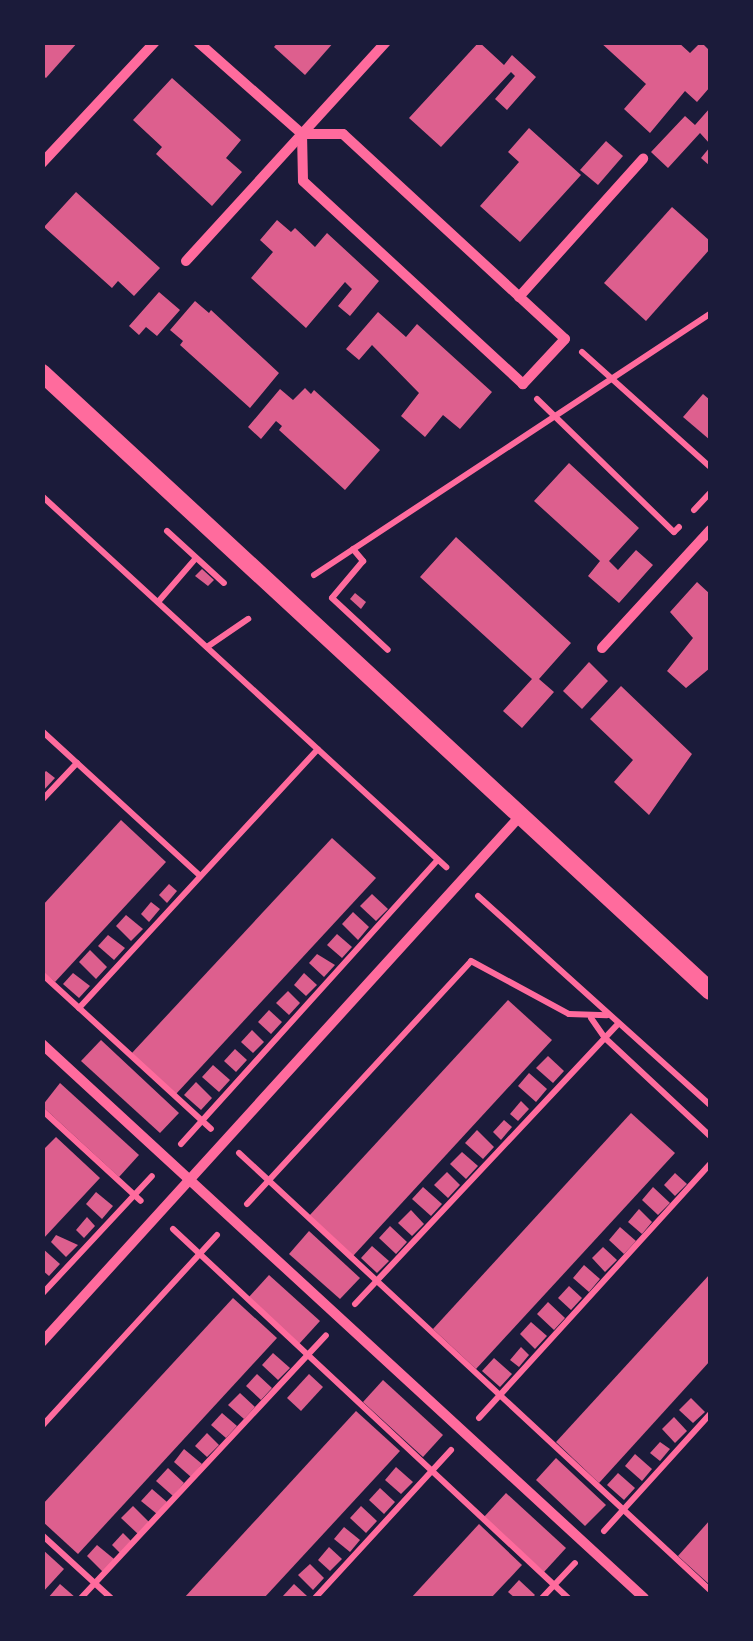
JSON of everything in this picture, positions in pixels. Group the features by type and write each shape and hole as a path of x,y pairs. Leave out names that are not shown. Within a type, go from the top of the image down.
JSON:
{"street":[{"path":"42,163 154,42"},
{"path":"198,42 302,134 343,134 565,339 523,384 303,181 302,134"},
{"path":"186,261 386,42"},
{"path":"519,297 644,159"},
{"path":"42,373 710,991"},
{"path":"602,648 710,530"},
{"path":"700,541 710,550"},
{"path":"42,1342 192,1182 521,815"},
{"path":"42,1044 644,1598"}],"path":[{"path":"314,575 710,314"},
{"path":"565,339 614,378 710,467"},
{"path":"554,416 674,532 710,493"},
{"path":"42,496 452,873"},
{"path":"167,531 224,583"},
{"path":"353,549 362,562 332,598 388,650"},
{"path":"158,602 196,558"},
{"path":"207,648 248,619"},
{"path":"42,731 200,876"},
{"path":"79,1008 318,749"},
{"path":"42,800 77,763"},
{"path":"42,1294 438,860"},
{"path":"466,886 710,1105"},
{"path":"42,1426 471,961 544,1002 591,1018 608,1015"},
{"path":"42,974 710,1590"},
{"path":"591,1018 605,1038 710,1136"},
{"path":"42,1110 568,1598"},
{"path":"315,1598 710,1164"},
{"path":"542,1598 710,1414"},
{"path":"42,1535 111,1598"}],"building":[{"path":"42,42 78,42 46,78 42,75"},
{"path":"278,42 334,42 305,75 274,47"},
{"path":"479,42 504,65 512,55 536,77 507,110 495,99 515,76 511,72 441,147 409,118"},
{"path":"600,42 678,42 690,53 701,42 710,51 710,87 697,102 685,91 650,133 624,109 646,84"},
{"path":"172,78 241,140 226,158 242,172 212,206 156,154 162,147 133,120"},
{"path":"710,108 710,144 700,133 668,168 651,152 685,116 695,125"},
{"path":"529,128 581,175 520,242 480,206 519,162 508,152"},
{"path":"606,141 623,156 598,185 580,170"},
{"path":"710,147 710,166 701,158"},
{"path":"76,192 160,268 134,296 118,281 112,288 44,227"},
{"path":"672,207 710,241 710,249 646,321 604,283"},
{"path":"277,220 291,232 295,228 315,247 327,233 379,281 350,316 338,306 352,289 345,282 306,328 251,278 273,252 260,240"},
{"path":"159,292 180,310 157,336 146,327 139,335 129,326"},
{"path":"195,301 209,313 211,310 279,373 250,408 180,345 183,341 170,330"},
{"path":"378,312 406,337 417,324 492,392 460,429 443,415 425,437 401,416 419,393 372,345 359,360 346,349"},
{"path":"305,388 311,394 314,390 380,450 345,490 279,430 282,426 276,421 261,439 248,427 280,389 293,400"},
{"path":"703,394 710,400 710,440 683,417"},
{"path":"569,463 639,528 609,561 618,570 636,550 653,565 619,603 588,576 600,561 534,501"},
{"path":"456,537 571,643 539,679 554,692 522,728 503,711 532,679 420,577"},
{"path":"202,569 214,580 208,586 195,576"},
{"path":"697,582 710,594 710,668 686,688 667,671 693,638 670,612"},
{"path":"355,593 366,602 361,609 350,599"},
{"path":"589,662 608,681 582,709 563,691"},
{"path":"621,686 692,754 649,815 614,782 633,760 590,719"},
{"path":"46,771 55,778 42,792 42,775"},
{"path":"121,820 166,862 55,982 42,971 42,906"},
{"path":"332,838 376,878 176,1094 131,1054"},
{"path":"169,884 177,891 167,903 159,895"},
{"path":"372,894 388,909 376,921 360,906"},
{"path":"151,902 160,909 149,922 141,914"},
{"path":"353,912 369,927 358,940 342,924"},
{"path":"126,915 143,929 131,941 116,926"},
{"path":"337,934 352,947 342,958 327,945"},
{"path":"108,935 125,948 114,960 98,946"},
{"path":"90,950 107,967 96,979 79,962"},
{"path":"317,954 335,965 324,977 309,963"},
{"path":"73,973 90,986 79,998 63,984"},
{"path":"304,973 317,985 306,996 294,985"},
{"path":"288,991 300,1003 289,1015 276,1003"},
{"path":"508,1000 552,1040 353,1256 309,1216"},
{"path":"269,1010 282,1022 271,1034 258,1022"},
{"path":"252,1030 264,1042 253,1053 241,1042"},
{"path":"101,1040 179,1113 160,1133 81,1061"},
{"path":"235,1049 247,1060 236,1072 224,1061"},
{"path":"548,1056 564,1071 553,1083 536,1068"},
{"path":"213,1065 230,1080 219,1092 202,1077"},
{"path":"529,1073 547,1089 536,1102 518,1086"},
{"path":"196,1082 212,1098 201,1110 184,1095"},
{"path":"60,1083 139,1155 119,1177 42,1106"},
{"path":"521,1101 529,1109 518,1121 510,1114"},
{"path":"631,1113 675,1153 476,1369 433,1329"},
{"path":"504,1120 512,1127 501,1140 493,1132"},
{"path":"477,1130 494,1147 483,1159 465,1143"},
{"path":"56,1137 100,1178 42,1240 42,1151"},
{"path":"462,1152 478,1166 466,1179 450,1164"},
{"path":"447,1172 460,1185 448,1198 434,1185"},
{"path":"675,1173 687,1184 675,1196 664,1185"},
{"path":"423,1187 442,1204 431,1216 412,1199"},
{"path":"653,1187 670,1203 658,1215 642,1200"},
{"path":"96,1192 113,1206 102,1219 86,1204"},
{"path":"639,1209 652,1222 642,1234 628,1222"},
{"path":"411,1210 424,1224 412,1236 398,1223"},
{"path":"87,1217 95,1226 84,1238 76,1230"},
{"path":"390,1226 407,1242 396,1254 379,1238"},
{"path":"620,1227 636,1241 624,1254 609,1240"},
{"path":"309,1231 360,1278 340,1299 289,1254"},
{"path":"56,1235 78,1245 66,1257 51,1242"},
{"path":"372,1246 389,1261 377,1273 361,1258"},
{"path":"603,1247 617,1260 605,1272 592,1258"},
{"path":"42,1248 60,1264 49,1276 42,1270"},
{"path":"584,1265 600,1279 589,1292 573,1278"},
{"path":"710,1274 710,1361 599,1483 556,1442"},
{"path":"269,1275 320,1321 299,1344 248,1298"},
{"path":"569,1286 582,1298 571,1310 558,1298"},
{"path":"233,1298 277,1338 78,1554 42,1521 42,1505"},
{"path":"548,1302 565,1318 554,1330 537,1314"},
{"path":"531,1322 547,1336 535,1349 520,1334"},
{"path":"521,1347 529,1355 519,1367 510,1360"},
{"path":"273,1353 290,1368 278,1380 262,1365"},
{"path":"494,1358 512,1374 500,1387 482,1371"},
{"path":"257,1374 272,1388 261,1400 246,1386"},
{"path":"309,1374 323,1387 301,1411 287,1398"},
{"path":"383,1380 443,1435 423,1457 363,1402"},
{"path":"240,1393 255,1407 244,1419 228,1405"},
{"path":"691,1398 705,1412 693,1423 679,1410"},
{"path":"356,1411 400,1451 264,1598 184,1598"},
{"path":"222,1413 237,1426 226,1438 211,1425"},
{"path":"674,1417 687,1431 675,1443 662,1429"},
{"path":"207,1433 219,1445 207,1457 195,1446"},
{"path":"660,1442 670,1449 660,1461 650,1453"},
{"path":"184,1449 202,1464 191,1477 174,1462"},
{"path":"635,1454 652,1469 642,1481 625,1466"},
{"path":"556,1458 606,1505 585,1526 536,1480"},
{"path":"396,1467 413,1482 401,1494 385,1480"},
{"path":"168,1468 184,1483 173,1496 156,1481"},
{"path":"618,1473 635,1488 624,1500 607,1485"},
{"path":"380,1488 395,1502 384,1514 369,1500"},
{"path":"152,1489 167,1502 157,1514 141,1501"},
{"path":"506,1493 566,1548 544,1572 484,1517"},
{"path":"133,1506 149,1522 138,1534 121,1518"},
{"path":"361,1506 377,1521 366,1533 350,1518"},
{"path":"710,1520 710,1585 678,1556"},
{"path":"479,1524 522,1565 491,1598 411,1598"},
{"path":"344,1527 360,1540 350,1552 334,1539"},
{"path":"123,1533 131,1541 120,1553 112,1545"},
{"path":"97,1545 114,1559 103,1572 87,1556"},
{"path":"329,1547 342,1559 330,1571 318,1560"},
{"path":"42,1549 64,1569 42,1593"},
{"path":"310,1564 324,1578 313,1590 298,1575"},
{"path":"519,1580 535,1595 532,1598 515,1598 508,1592"},
{"path":"60,1584 76,1598 48,1598"},
{"path":"294,1584 307,1596 305,1598 282,1597"}]}
